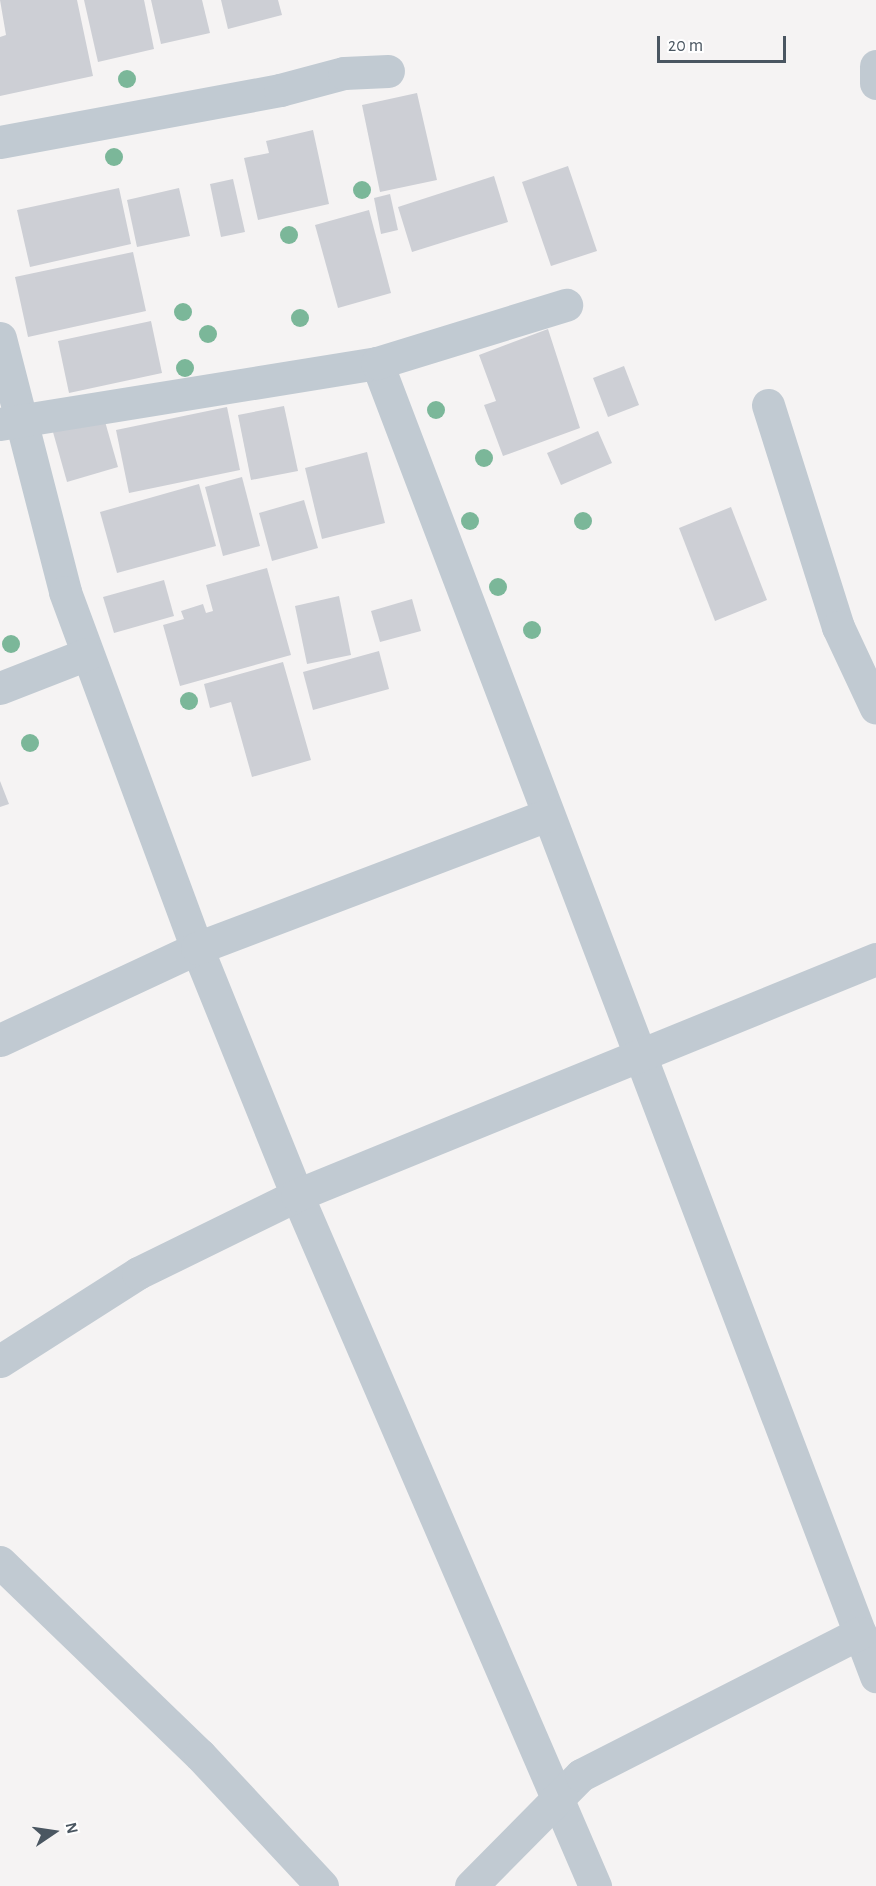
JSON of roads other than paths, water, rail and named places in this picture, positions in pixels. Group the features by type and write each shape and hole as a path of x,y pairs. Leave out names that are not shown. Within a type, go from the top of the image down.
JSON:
{"street":[{"path":"876,66 876,83"},
{"path":"0,142 280,90 344,73 388,71"},
{"path":"10,422 377,363 566,305"},
{"path":"0,338 10,422 65,592 196,948 297,1195 595,1886"},
{"path":"377,363 876,1676"},
{"path":"768,405 838,627 876,708"},
{"path":"0,688 87,654"},
{"path":"0,1040 196,948 548,815"},
{"path":"0,1361 138,1273 297,1195 876,959"},
{"path":"0,1562 200,1755 322,1886"},
{"path":"471,1886 581,1775 604,1760 860,1633"}]}
